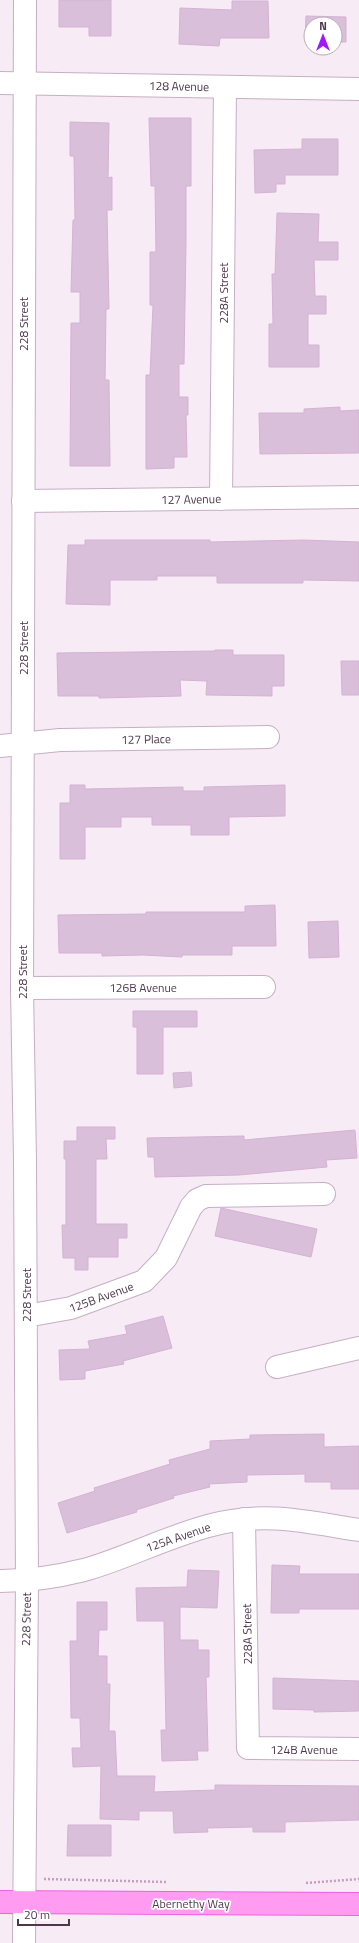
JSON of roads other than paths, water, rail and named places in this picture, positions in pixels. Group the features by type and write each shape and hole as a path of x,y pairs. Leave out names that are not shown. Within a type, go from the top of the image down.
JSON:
{"main road":[{"name":"Abernethy Way","path":"0,1902 359,1904"}],"street":[{"name":"228 Street","path":"24,1943 27,1581 26,1316 22,988 25,0"},
{"name":"128 Avenue","path":"0,83 359,89"},
{"name":"228A Street","path":"221,499 225,87"},
{"name":"127 Avenue","path":"23,501 359,498"},
{"name":"127 Place","path":"23,744 60,740 268,737"},
{"path":"0,746 23,744"},
{"name":"126B Avenue","path":"22,988 264,986"},
{"name":"125B Avenue","path":"26,1316 71,1308 144,1281 166,1258 191,1207 197,1200 206,1196 324,1194"},
{"path":"278,1366 359,1348"},
{"name":"125A Avenue","path":"0,1581 27,1581 85,1569 212,1524 244,1519 260,1517 292,1518 359,1530"},
{"name":"228A Street","path":"244,1519 248,1748"},
{"name":"124B Avenue","path":"248,1748 359,1749"}]}
